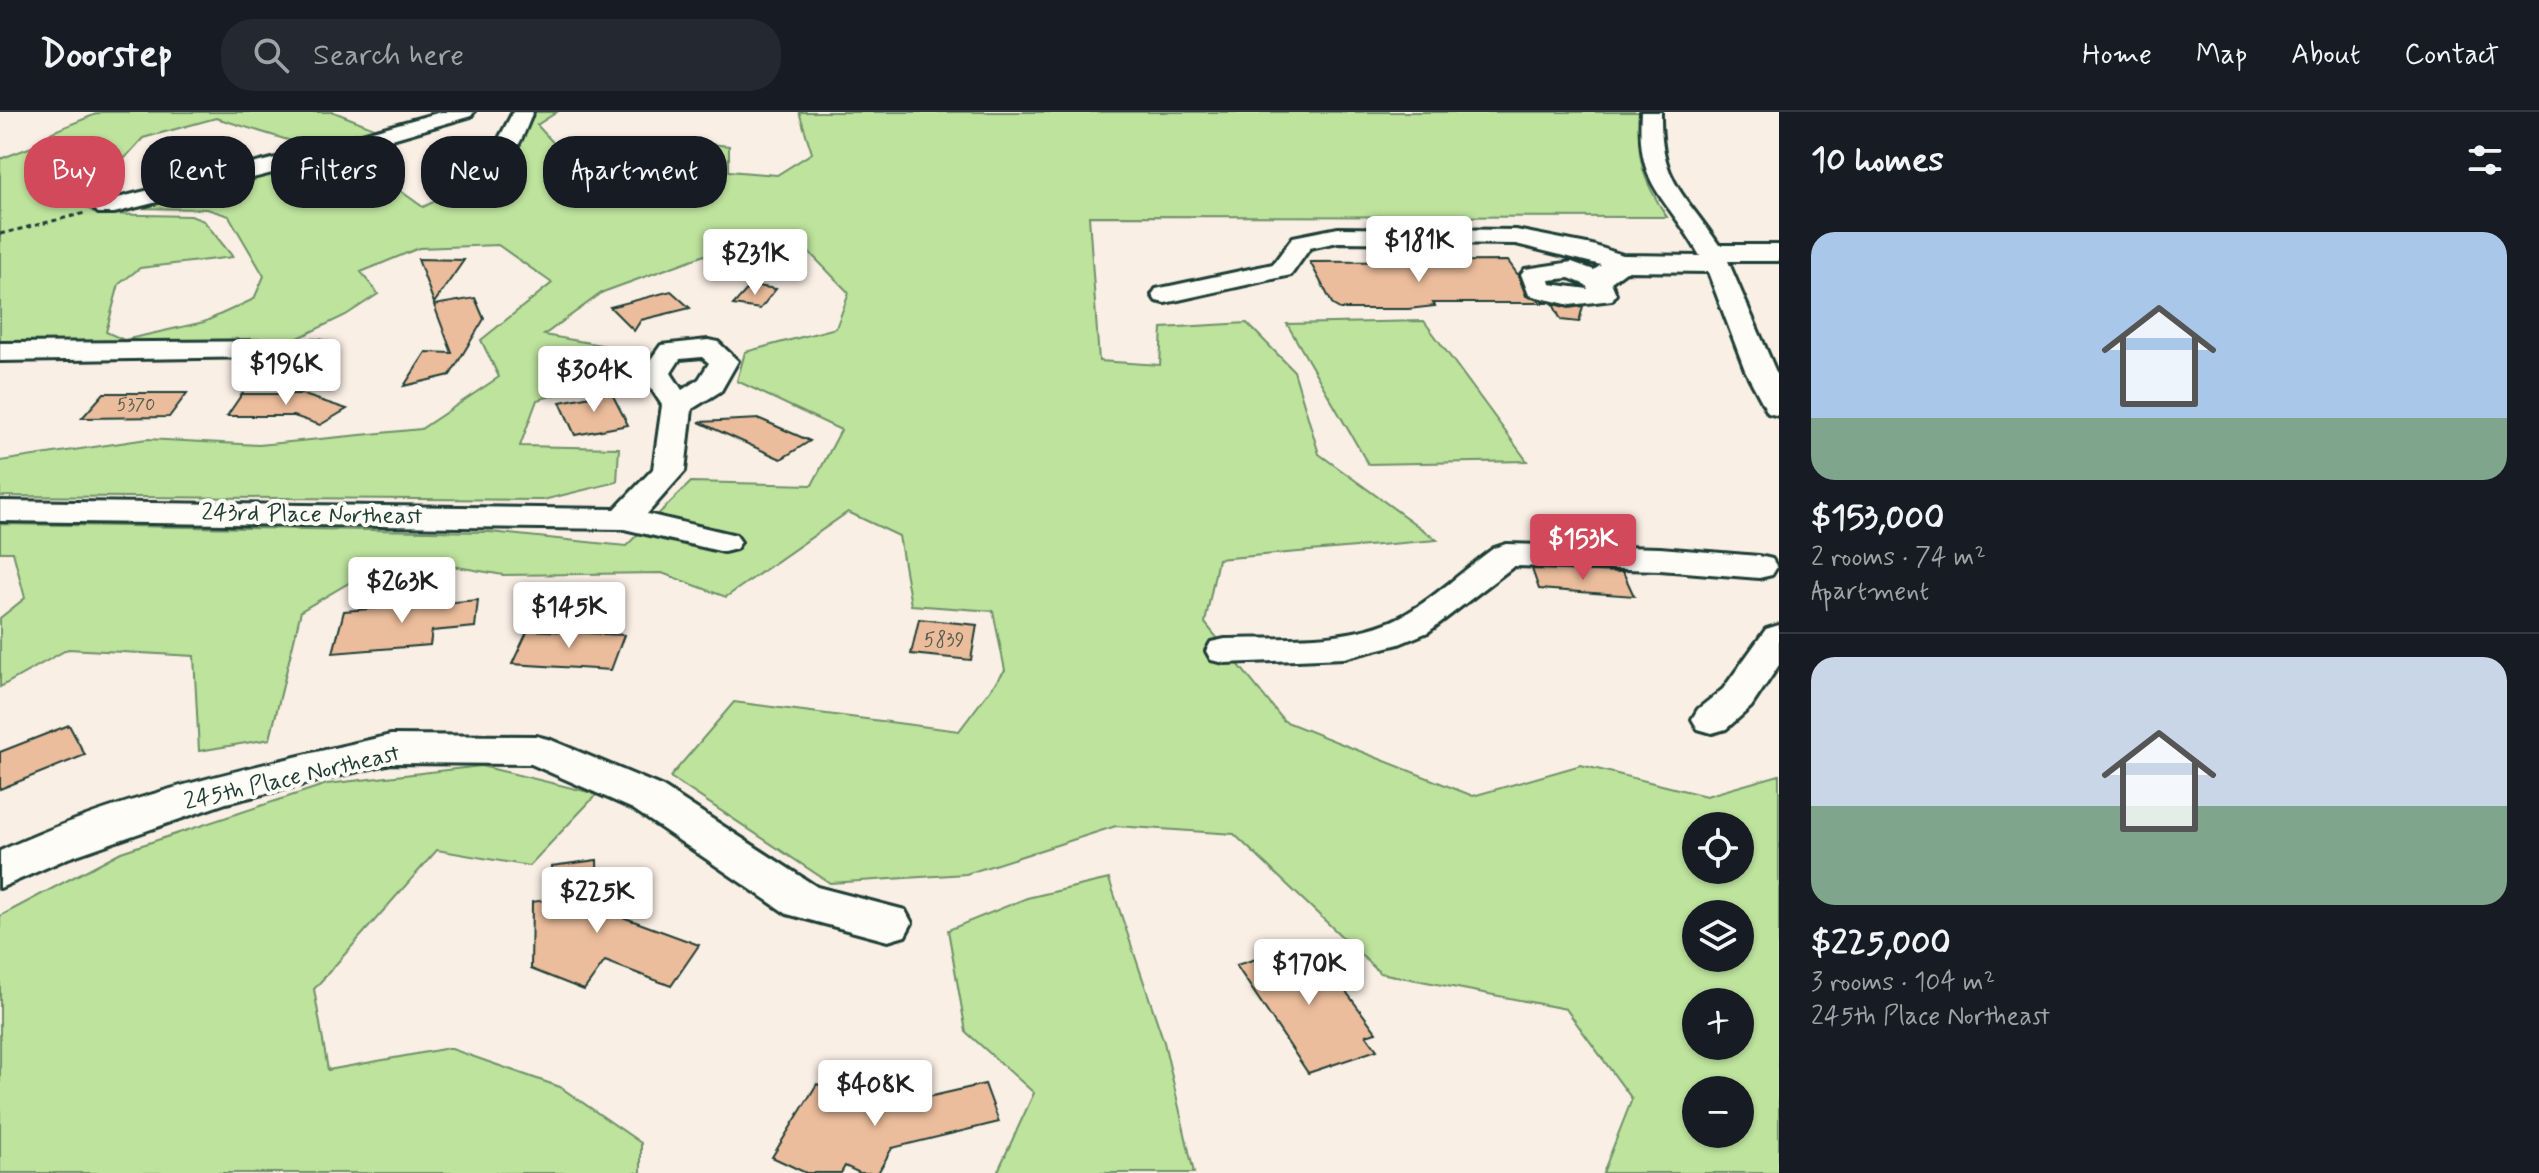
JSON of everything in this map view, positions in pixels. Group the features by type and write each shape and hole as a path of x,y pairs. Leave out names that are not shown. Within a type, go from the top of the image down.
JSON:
{"street":[{"path":"125,203 464,112"},
{"path":"511,136 523,112"},
{"path":"1651,112 1650,135 1657,174 1714,258 1753,357 1779,407"},
{"path":"1165,295 1282,270 1302,242 1338,235 1516,237 1569,247 1620,263 1779,253"},
{"path":"1597,280 1620,263"},
{"path":"0,352 319,350"},
{"path":"624,519 669,471 677,405"},
{"name":"243rd Place Northeast","path":"0,511 624,519 724,542"},
{"path":"1225,651 1344,646 1386,636 1415,624 1506,555 1660,559 1769,567"},
{"path":"1661,585 1717,572 1769,567"},
{"path":"1712,719 1737,698 1779,637"},
{"name":"245th Place Northeast","path":"0,871 52,846 219,790 391,749 536,750 648,798 803,901 888,923"}],"path":[{"path":"0,234 106,208"}],"green space":[{"path":"101,112 334,112 379,130 359,136 275,136 216,118 141,136 141,140 125,158 125,136 47,136"},
{"path":"531,112 557,112 537,125 547,136 543,136 543,208 727,208 727,146 729,171 777,175 812,153 799,112 1639,112 1642,167 1667,217 1089,216 1099,361 1160,365 1162,328 1247,323 1294,371 1319,454 1437,540 1218,559 1205,623 1284,721 1473,796 1581,765 1706,796 1779,775 1779,1173 1603,1173 1632,1099 1566,1009 1380,973 1234,834 1116,826 966,874 830,883 670,777 734,702 959,731 1005,670 993,611 911,605 899,536 848,512 726,597 662,573 503,575 395,556 301,611 270,739 199,751 194,656 68,649 0,687 0,618 25,598 13,552 0,552 0,524 490,532 626,546 691,482 812,485 841,430 737,381 745,352 836,328 849,293 810,253 721,249 603,292 544,335 641,352 631,373 537,400 520,446 619,448 617,482 543,500 0,496 0,461 147,439 259,445 421,429 499,377 481,340 552,283 498,245 419,248 361,272 378,294 346,315 290,342 0,343 0,159 24,150 24,208 87,208 97,214 191,216 204,221 233,257 140,268 119,284 106,332 124,340 204,322 254,299 264,276 229,216 207,209 124,208 141,204 141,208 255,208 255,174 271,170 271,208 405,208 405,194 421,208 527,208 527,136 521,136"},
{"path":"1424,321 1527,461 1368,464 1287,324"},
{"path":"481,766 597,794 529,866 437,850 314,989 328,1070 449,1048 560,1087 641,1143 641,1173 0,1173 0,916 121,852 327,784"},
{"path":"1109,879 1164,1042 1194,1173 997,1173 1034,1093 966,1032 948,930 1027,898"}],"building":[{"path":"418,259 464,260 434,303"},
{"path":"1508,261 1518,275 1526,296 1549,303 1433,303 1435,306 1408,309 1340,309 1333,305 1310,262"},
{"path":"751,285 776,289 760,309 733,305"},
{"path":"671,291 690,308 641,320 634,331 610,307"},
{"path":"475,298 484,319 450,375 404,386 426,352 452,353 434,305"},
{"path":"1553,304 1569,308 1583,306 1579,322 1561,320"},
{"path":"611,392 628,425 575,435 560,402"},
{"path":"104,393 187,393 169,417 82,418"},
{"path":"242,394 301,394 347,409 320,425 294,416 227,416"},
{"path":"760,419 810,441 781,459 699,422"},
{"path":"1532,569 1623,572 1634,596 1539,589"},
{"path":"478,600 475,627 432,631 430,645 333,653 344,611"},
{"path":"919,619 977,625 971,660 911,654"},
{"path":"528,630 624,635 611,670 512,664"},
{"path":"69,725 85,755 0,789 0,752"},
{"path":"597,860 598,908 699,945 671,986 605,961 584,990 531,969 532,902 552,899 552,866"},
{"path":"1310,943 1376,1032 1366,1035 1377,1050 1308,1073 1236,965"},
{"path":"817,1084 869,1107 867,1111 985,1084 999,1122 892,1148 878,1173 860,1173 845,1166 841,1173 806,1173 772,1157"}]}
